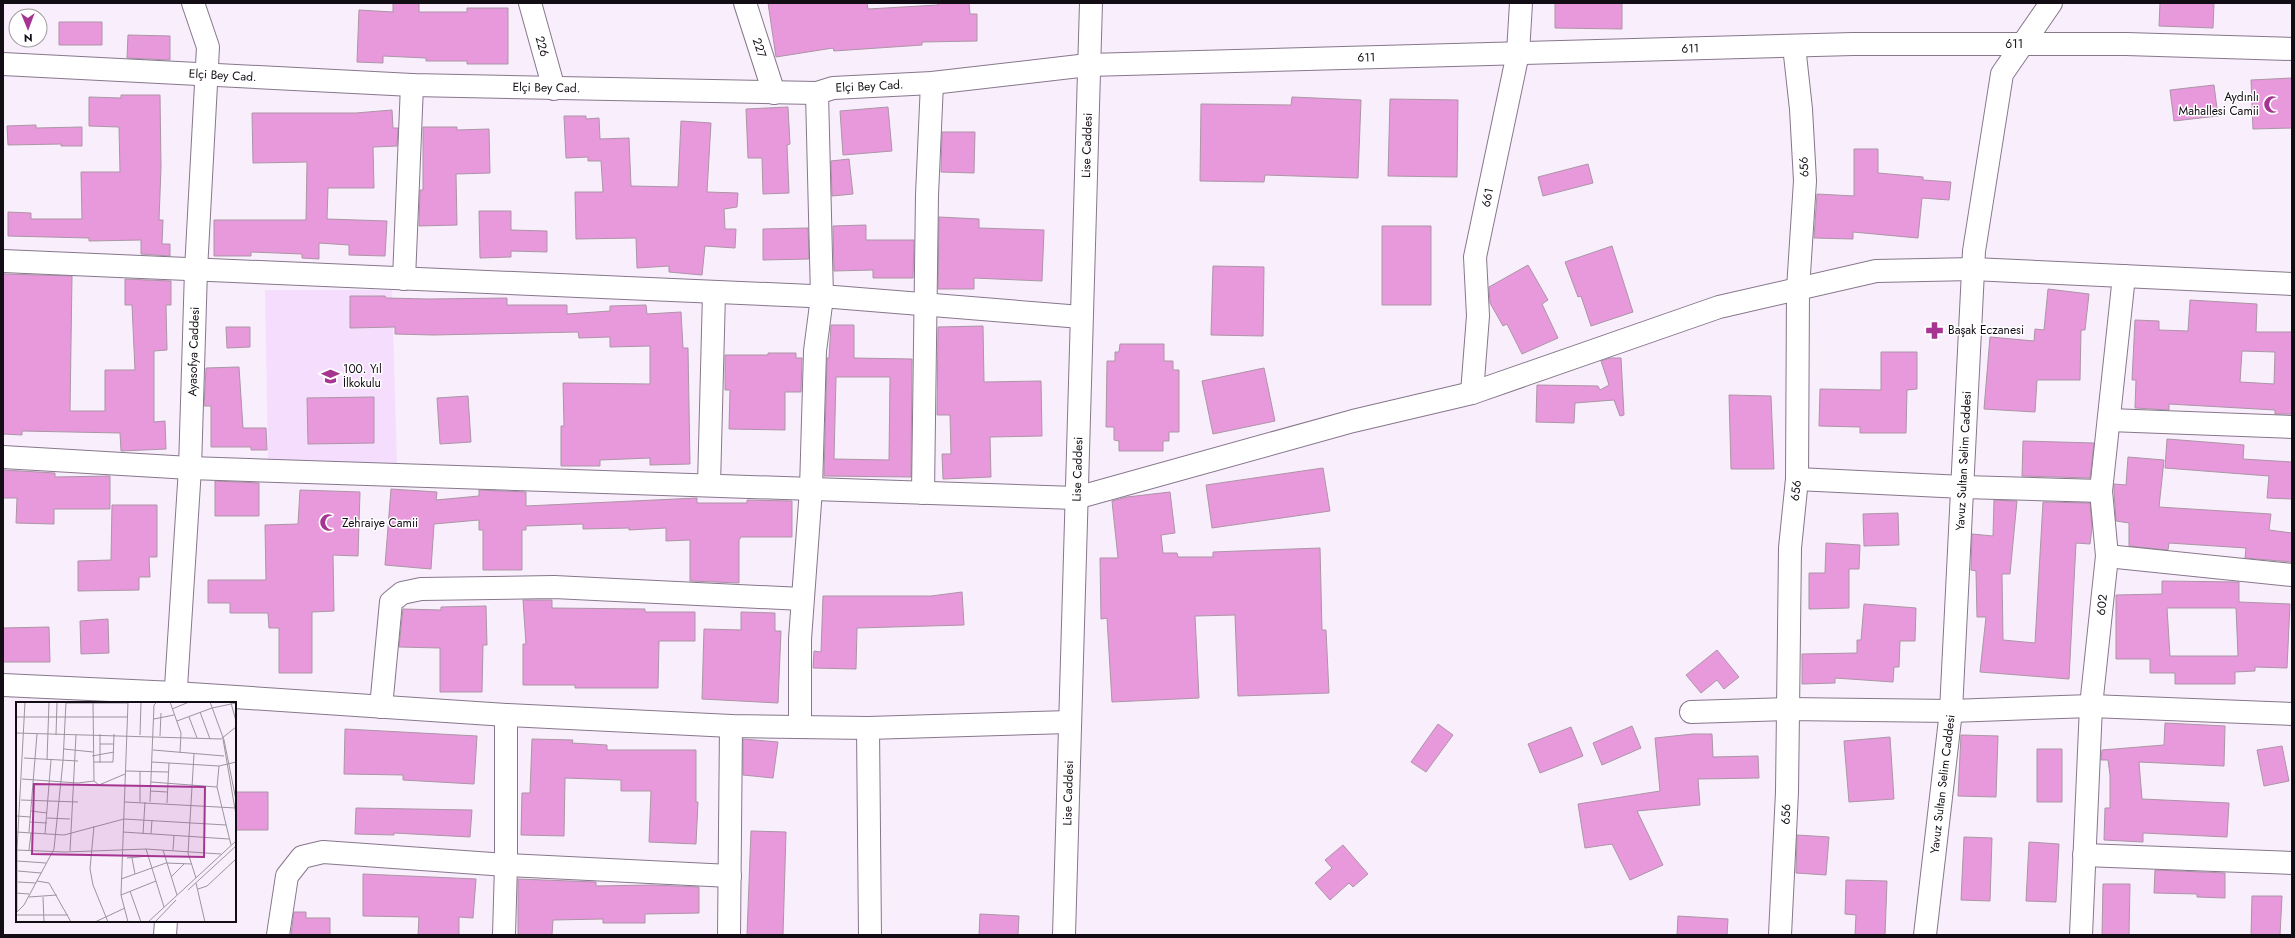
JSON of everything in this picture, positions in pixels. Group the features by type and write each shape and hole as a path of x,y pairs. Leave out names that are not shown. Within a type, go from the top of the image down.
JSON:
{"street":[{"name":"Ayasofya Caddesi","path":"175,698 190,468 196,270 208,75 208,46 193,3"},
{"name":"226","path":"530,3 554,89"},
{"name":"227","path":"745,3 774,94"},
{"name":"Lise Caddesi","path":"1064,935 1088,65 1091,3"},
{"name":"661","path":"1472,393 1478,316 1476,257 1518,53 1521,3"},
{"name":"Yavuz Sultan Selim Caddesi","path":"1925,935 1951,712 1974,251 2002,74 2051,3"},
{"name":"611","path":"1088,65 1794,46 2024,43 2292,49"},
{"name":"656","path":"1780,935 1787,792 1790,548 1797,479 1798,289 1805,181 1801,108 1794,46"},
{"name":"Elçi Bey Cad.","path":"3,64 412,85 774,94 817,93 833,88 932,83 1088,65"},
{"path":"923,493 927,195 932,83"},
{"path":"404,279 412,85"},
{"path":"800,726 800,639 811,489 814,351 822,297 817,93"},
{"path":"3,261 822,297 1081,317"},
{"path":"3,456 190,468 1076,498 1353,421 1472,393 1719,307 1876,271 1973,269 2292,284"},
{"name":"602","path":"2081,935 2091,706 2107,556 2101,491 2124,276"},
{"path":"709,485 714,293"},
{"path":"2109,420 2292,427"},
{"path":"1797,479 1963,487 2101,491"},
{"path":"2107,556 2292,575"},
{"path":"381,707 390,602 402,593 421,589 554,587 802,599"},
{"path":"3,685 175,698 381,707 506,715 731,726 868,728 1070,722"},
{"path":"1691,712 1787,709 1951,712 2091,706 2292,714"},
{"path":"504,935 506,865 506,715"},
{"path":"729,935 731,726"},
{"path":"868,728 870,935"},
{"path":"278,935 287,876 302,857 323,852 506,865 730,876"},
{"path":"2084,854 2292,863"},
{"path":"165,935 166,922"}],"shaded area":[{"name":"100. Yıl İlkokulu","path":"265,290 392,290 397,465 268,461"}],"building":[{"path":"393,3 419,3 419,12 467,12 467,8 508,8 508,64 467,64 467,61 426,61 426,58 383,56 383,63 357,62 359,10 393,12"},
{"path":"768,3 867,3 868,9 938,5 938,3 969,3 970,14 977,14 977,41 922,42 922,45 834,51 833,48 776,57"},
{"path":"1555,3 1622,3 1622,29 1555,28"},
{"path":"2160,3 2214,3 2213,28 2159,26"},
{"path":"59,22 102,22 102,45 59,45"},
{"path":"128,35 170,36 170,60 127,58"},
{"name":"Aydınlı Mahallesi Camii","path":"2292,78 2292,128 2253,129 2251,80"},
{"path":"2214,85 2218,116 2174,121 2170,90"},
{"path":"121,95 160,95 161,167 159,220 163,220 162,244 170,244 170,256 141,254 141,240 89,241 89,238 8,236 8,212 31,213 31,219 82,219 81,172 120,172 119,127 89,126 89,97 121,98"},
{"path":"1292,97 1361,100 1358,178 1265,175 1264,182 1200,181 1201,104 1291,105"},
{"path":"1390,99 1458,100 1457,177 1388,176"},
{"path":"788,107 790,144 787,145 789,193 763,194 762,158 748,158 746,109"},
{"path":"888,107 892,151 843,155 840,111"},
{"path":"392,110 393,128 398,128 397,146 373,147 374,188 328,188 327,219 387,221 385,256 349,255 349,245 319,243 319,259 302,258 302,254 251,252 251,256 214,256 214,220 306,220 307,162 253,163 252,113 356,113"},
{"path":"564,116 586,116 586,119 599,118 600,139 629,138 631,186 678,187 681,121 711,123 707,192 738,193 737,207 724,209 725,229 736,229 735,248 705,246 702,275 669,272 669,266 637,268 636,238 576,239 575,192 603,192 601,161 588,161 588,157 566,158"},
{"path":"36,125 36,128 82,127 82,146 61,146 61,144 8,145 7,126"},
{"path":"423,127 457,127 457,130 489,129 490,173 456,174 457,225 419,226 420,190 423,190"},
{"path":"942,132 975,132 974,173 941,172"},
{"path":"1854,149 1878,149 1878,173 1923,177 1923,180 1951,182 1949,200 1922,198 1918,238 1853,232 1853,239 1814,238 1817,194 1854,196"},
{"path":"849,159 853,194 832,196 831,161"},
{"path":"1588,164 1593,183 1543,196 1538,177"},
{"path":"479,211 511,211 511,230 547,231 547,252 511,251 511,257 480,258"},
{"path":"939,217 979,219 979,228 1044,230 1042,281 974,278 974,289 938,289"},
{"path":"866,225 866,240 914,240 913,278 873,278 873,270 834,271 833,226"},
{"path":"1382,226 1431,226 1431,305 1382,305"},
{"path":"808,228 809,259 763,260 763,229"},
{"path":"1612,246 1633,312 1591,326 1581,296 1578,297 1565,262"},
{"path":"1528,265 1548,300 1542,304 1558,338 1522,354 1507,324 1503,326 1490,303 1489,287"},
{"path":"1213,266 1264,267 1263,336 1211,335"},
{"path":"3,274 72,276 70,411 105,411 105,370 135,370 132,305 125,305 125,279 171,281 171,305 166,305 167,350 154,351 154,422 165,421 166,449 121,451 120,433 22,431 22,435 3,434"},
{"path":"2048,289 2089,294 2085,330 2081,330 2080,380 2037,380 2035,412 1984,409 1990,337 2034,341 2035,329 2044,330"},
{"path":"350,296 385,296 386,298 429,299 507,298 507,305 567,305 567,314 610,311 610,306 646,305 647,314 681,312 683,348 688,348 690,464 650,465 650,458 600,460 600,466 561,466 561,426 564,426 563,383 650,384 650,346 610,347 610,337 579,338 578,332 433,335 395,334 395,327 350,328"},
{"path":"2190,300 2257,304 2256,332 2292,332 2292,414 2275,414 2275,410 2169,404 2169,410 2135,408 2136,380 2132,380 2135,320 2159,321 2159,330 2188,331","holes":["2242,351 2275,352 2274,384 2240,382"]},
{"path":"831,325 854,325 854,358 912,359 911,477 824,476 827,358 829,358","holes":["836,377 890,377 889,460 834,459"]},
{"path":"983,326 984,382 1041,381 1042,436 990,437 991,477 943,479 942,454 951,454 950,415 937,415 938,327"},
{"path":"226,327 250,327 250,347 227,348"},
{"path":"1120,344 1164,344 1164,361 1173,361 1173,370 1179,370 1179,432 1169,432 1169,441 1163,441 1163,451 1119,451 1119,441 1114,440 1114,427 1106,427 1107,361 1115,361 1115,352 1119,352"},
{"path":"1881,352 1917,352 1917,389 1907,390 1906,433 1860,433 1860,427 1819,426 1820,389 1881,390"},
{"path":"768,353 796,353 796,358 802,358 801,392 785,392 785,430 729,429 730,390 725,390 725,355 768,355"},
{"path":"1610,358 1621,358 1624,415 1620,416 1614,400 1575,403 1574,423 1536,422 1537,385 1598,386 1600,390 1609,385 1601,361"},
{"path":"239,367 243,428 266,428 267,450 251,450 251,447 211,447 211,406 204,406 206,368"},
{"path":"1264,368 1275,421 1213,434 1202,381"},
{"path":"1729,395 1771,396 1774,469 1731,469"},
{"path":"468,396 471,442 440,444 437,398"},
{"path":"374,397 374,443 308,444 307,398"},
{"path":"2167,439 2244,445 2243,459 2292,462 2292,499 2267,498 2269,476 2165,468"},
{"path":"2023,441 2094,443 2090,478 2022,476"},
{"path":"2128,457 2164,460 2159,507 2271,514 2269,530 2292,533 2292,562 2245,558 2246,548 2169,543 2168,550 2129,546 2129,523 2116,521 2114,491 2114,484 2126,485"},
{"path":"1323,468 1330,511 1212,528 1206,485"},
{"path":"3,470 55,473 55,477 110,476 110,509 54,509 54,524 16,523 17,498 3,498"},
{"path":"215,481 259,483 259,516 215,516"},
{"path":"391,489 437,492 436,500 479,496 479,490 526,492 526,506 697,498 697,503 747,503 747,500 792,501 792,537 741,537 739,540 739,583 690,581 690,540 666,541 666,528 629,530 629,528 583,529 583,524 526,526 526,530 522,530 522,570 483,570 483,530 479,530 479,520 434,524 431,569 385,565"},
{"path":"300,490 360,492 358,556 333,555 334,611 312,612 312,673 279,673 279,628 269,628 268,613 230,613 230,603 208,603 208,580 266,580 265,525 298,524"},
{"path":"1170,492 1175,533 1161,535 1163,553 1177,553 1178,557 1213,557 1213,552 1320,548 1322,630 1326,630 1329,693 1238,696 1235,615 1195,616 1199,698 1112,702 1107,618 1101,619 1100,558 1118,558 1112,501 1127,497"},
{"path":"1994,500 2017,501 2010,574 2002,574 2003,640 2035,643 2043,502 2090,503 2092,528 2090,544 2076,543 2069,679 1980,672 1986,617 1977,617 1976,571 1971,570 1972,534 1993,536"},
{"path":"112,505 157,505 157,557 149,557 150,577 139,577 139,590 78,591 78,561 111,560"},
{"path":"1898,513 1899,545 1864,546 1863,514"},
{"path":"1826,543 1860,545 1859,569 1849,569 1849,608 1809,609 1809,573 1825,573"},
{"path":"2162,581 2239,582 2239,602 2290,604 2287,668 2255,667 2255,671 2235,672 2235,684 2175,684 2175,673 2150,673 2150,659 2116,659 2116,595 2162,594","holes":["2167,608 2236,608 2238,656 2170,656"]},
{"path":"962,592 964,625 857,628 856,669 813,668 814,651 821,652 823,596 931,596"},
{"path":"523,600 552,600 552,608 645,609 645,612 695,612 695,641 659,641 658,688 575,688 575,685 523,685 523,644 526,644"},
{"path":"1864,604 1916,608 1915,641 1900,641 1899,667 1894,667 1893,682 1835,678 1835,683 1802,684 1802,654 1857,653 1857,640 1861,640"},
{"path":"486,606 487,645 483,645 482,692 440,692 440,648 399,647 403,609 441,610 441,607"},
{"path":"741,612 775,613 775,631 781,631 778,703 702,699 704,629 741,630"},
{"path":"108,619 109,653 81,654 80,621"},
{"path":"49,627 50,662 3,662 3,628"},
{"path":"1717,650 1739,677 1724,689 1717,680 1701,693 1686,675"},
{"path":"2165,723 2225,726 2224,766 2139,762 2142,799 2229,803 2227,837 2143,833 2143,842 2104,840 2105,808 2110,808 2110,775 2108,760 2101,760 2102,750 2164,745"},
{"path":"1438,724 1453,735 1426,772 1411,762"},
{"path":"1632,726 1641,748 1602,765 1593,743"},
{"path":"1571,727 1583,756 1540,773 1528,744"},
{"path":"345,729 477,736 474,784 403,780 403,775 344,774"},
{"path":"1693,734 1712,734 1713,757 1758,756 1759,778 1698,779 1700,805 1637,811 1663,865 1630,880 1612,844 1585,848 1578,804 1660,791 1655,738"},
{"path":"1961,735 1998,736 1996,797 1958,796"},
{"path":"1890,737 1894,799 1849,802 1844,741"},
{"path":"532,739 573,740 572,743 607,745 607,750 696,750 696,802 698,802 696,844 649,842 651,791 621,791 621,780 565,778 564,836 521,835 522,793 530,793"},
{"path":"743,739 778,742 773,778 743,775"},
{"path":"2282,746 2289,781 2264,786 2257,750"},
{"path":"2037,749 2062,749 2062,802 2037,802"},
{"path":"236,792 268,792 268,830 236,830"},
{"path":"356,808 472,810 470,837 394,833 394,835 355,834"},
{"path":"751,831 786,832 783,935 747,935"},
{"path":"1797,835 1829,837 1826,875 1796,873"},
{"path":"1964,837 1992,838 1990,901 1961,900"},
{"path":"2029,842 2059,844 2056,902 2026,901"},
{"path":"1343,845 1368,874 1353,887 1349,883 1330,900 1315,883 1332,868 1325,860"},
{"path":"2155,870 2225,873 2225,898 2197,897 2197,894 2154,893"},
{"path":"363,874 476,879 473,918 459,917 459,935 418,935 419,917 363,916"},
{"path":"518,879 596,882 596,886 652,885 699,887 699,913 645,914 645,923 603,923 603,919 553,920 552,935 518,935"},
{"path":"1846,880 1887,881 1885,935 1855,935 1856,915 1845,914"},
{"path":"2103,884 2130,884 2129,935 2102,935"},
{"path":"2252,896 2282,896 2280,935 2251,935"},
{"path":"294,912 306,912 306,918 330,918 330,935 291,935"},
{"path":"980,914 1019,916 1018,935 979,935"},
{"path":"1678,916 1728,919 1727,935 1677,935"}],"place":[{"name":"Aydınlı Mahallesi Camii","path":"2272,104"},
{"name":"Başak Eczanesi","path":"1935,330"},
{"name":"100. Yıl İlkokulu","path":"330,376"},
{"name":"Zehraiye Camii","path":"329,523"}]}
